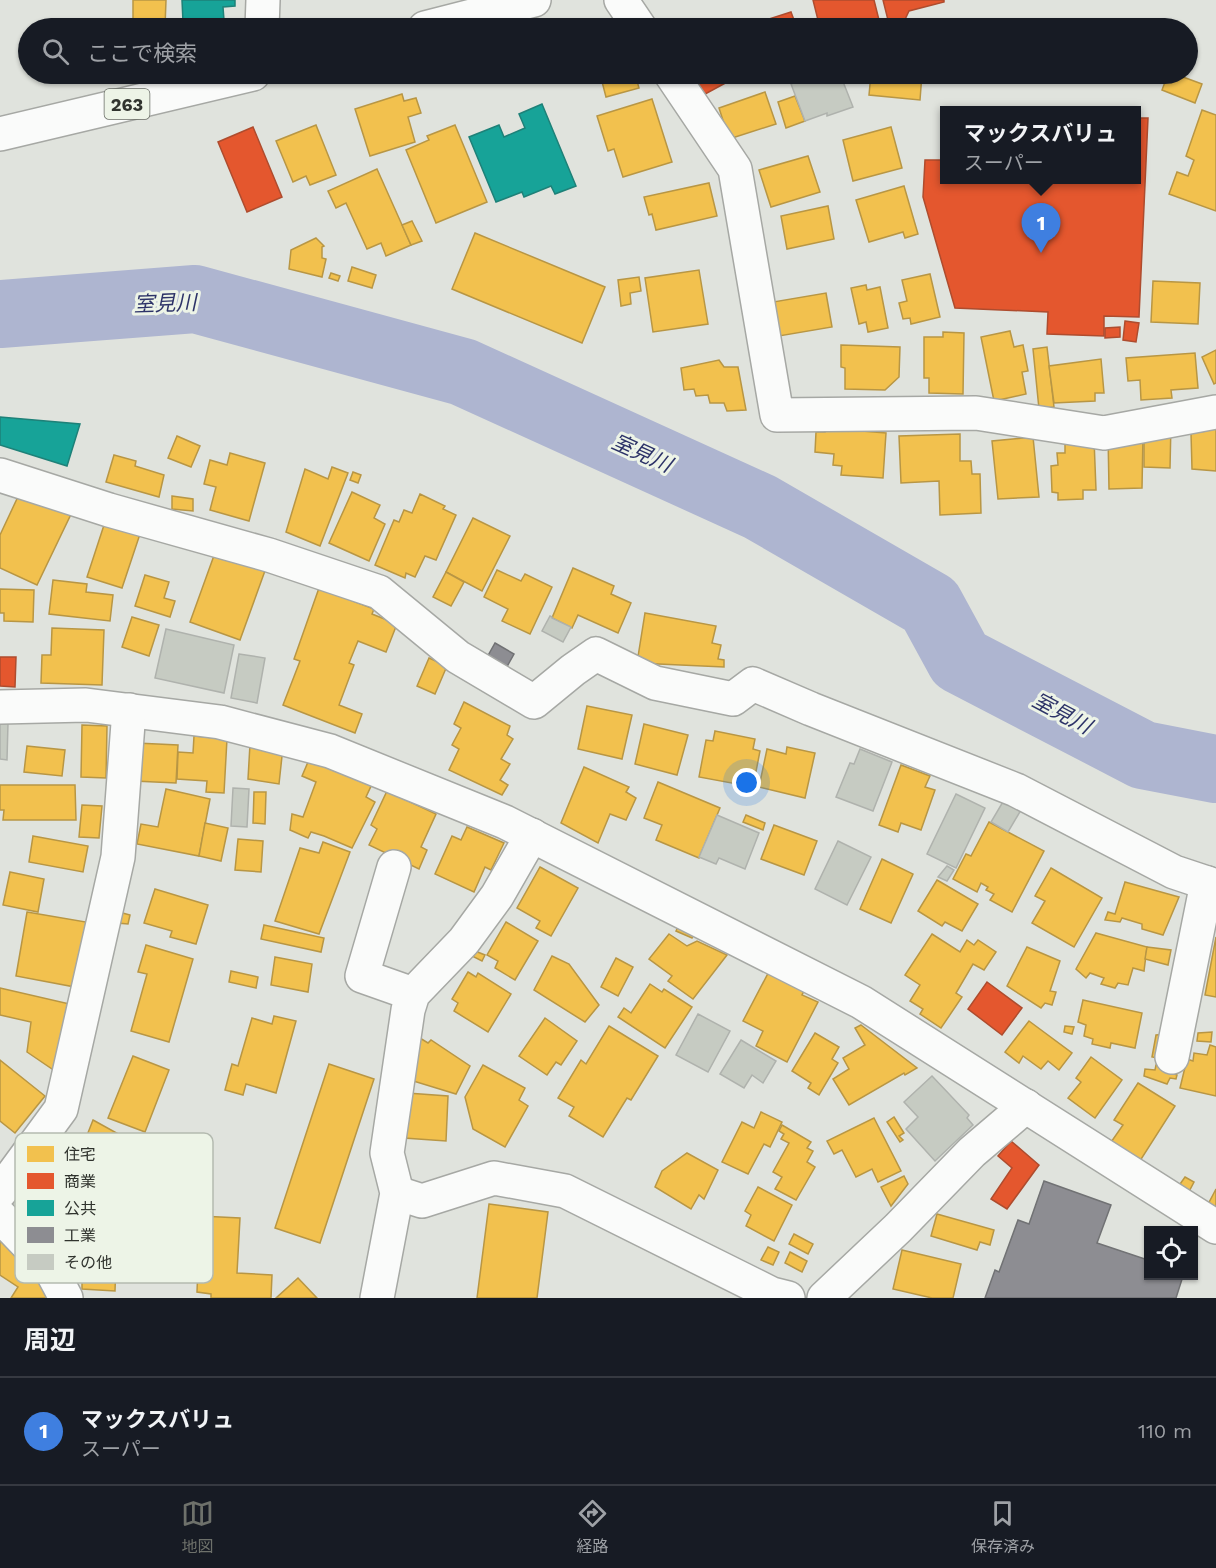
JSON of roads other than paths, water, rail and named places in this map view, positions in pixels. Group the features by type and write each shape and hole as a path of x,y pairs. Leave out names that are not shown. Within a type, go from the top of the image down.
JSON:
{"main road":[{"path":"262,18 263,0"},
{"path":"463,18 534,0"},
{"path":"621,0 633,18"},
{"name":"263","path":"0,134 211,84"},
{"path":"678,84 735,169 777,415 976,413 1104,433 1216,412"},
{"path":"0,475 109,510 269,555 379,592 458,657 534,702 573,669 596,654 655,683 733,699 753,684 1016,790 1174,872 1211,885 1172,1057"},
{"path":"0,707 86,705 220,722 330,751 505,822 861,1002 1216,1227"},
{"path":"43,1133 61,1109 118,857 129,710"},
{"path":"377,1298 397,1193 387,1153 408,1010 413,994 464,941 497,896 532,836"},
{"path":"394,867 362,976 413,994"},
{"path":"824,1298 898,1228 972,1152 1026,1106"},
{"path":"0,1192 15,1172"},
{"path":"397,1193 422,1201 494,1178 565,1191 771,1294 788,1298"},
{"path":"0,1216 15,1232"},
{"path":"58,1283 66,1298"}],"waterway":[{"name":"室見川","path":"0,314 195,299 463,372 760,507 930,605 960,660 1143,755 1216,769"}],"place":[{"name":"マックスバリュ","path":"1041,253"}]}
